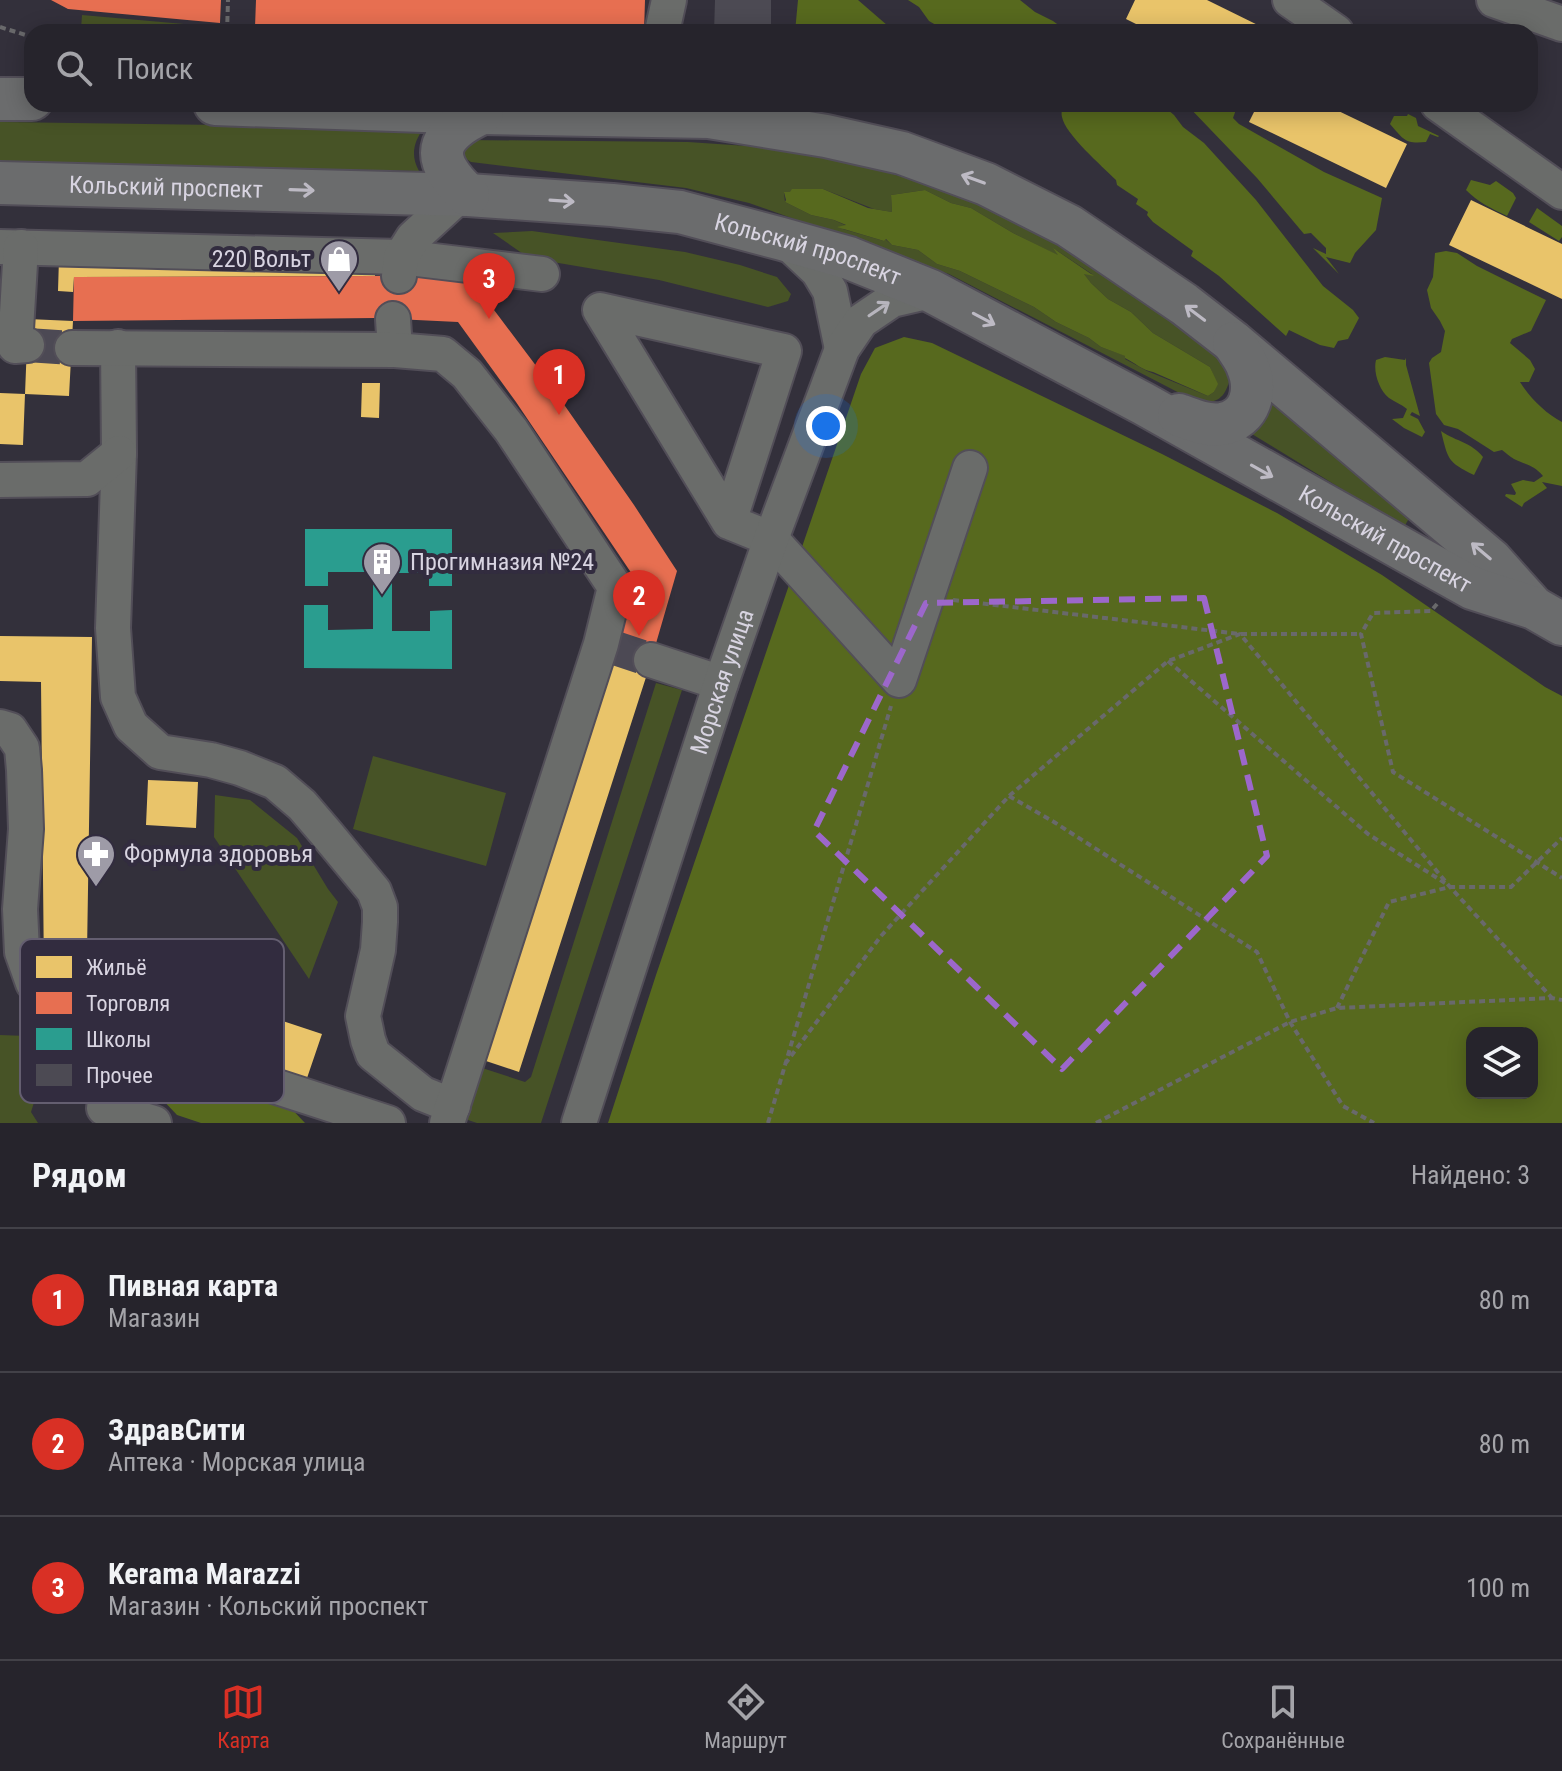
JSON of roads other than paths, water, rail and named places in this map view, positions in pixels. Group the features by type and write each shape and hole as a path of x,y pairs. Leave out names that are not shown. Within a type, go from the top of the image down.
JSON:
{"main road":[{"path":"0,99 24,99"},
{"name":"Кольский проспект","path":"452,112 592,112"},
{"name":"Кольский проспект","path":"707,112 902,153 986,184 1069,226 1184,304 1233,342 1491,560 1548,616"},
{"path":"464,194 441,162 443,144 463,122 482,113"},
{"name":"Кольский проспект","path":"0,183 464,194 680,212 782,239 849,258 931,291 1144,404 1472,588 1548,616"},
{"path":"1144,404 1201,423 1220,424 1239,418 1252,397 1251,380 1247,365 1233,342"}],"street":[{"path":"664,24 669,0"},
{"path":"1290,0 1324,24"},
{"path":"1494,0 1562,24"},
{"path":"1449,112 1562,192"},
{"path":"400,267 413,238 464,194"},
{"path":"782,239 818,271 830,291 842,349"},
{"path":"27,345 15,346 10,247 542,274"},
{"name":"Морская улица","path":"579,1123 721,683 842,349 861,321 892,300 931,291"},
{"path":"729,522 784,351 600,310 729,522 771,539 899,680 970,468"},
{"path":"72,348 394,335 443,354 467,374 511,430 615,587 605,645 450,1115 373,1054 368,1040 363,1016 378,950 380,922 380,907 374,891 302,805 275,782 211,760 160,752 131,726 118,697 113,628 119,453 118,347"},
{"path":"0,480 87,479 119,453"},
{"path":"651,660 721,683"},
{"path":"0,727 10,730 22,748 26,829 20,909 21,939"},
{"path":"284,1091 373,1121"},
{"path":"104,1108 154,1123"}],"tunnel":[{"path":"27,345 72,348"},
{"path":"609,646 651,660"}],"place":[{"name":"220 Вольт","path":"339,293"},
{"name":"Kerama Marazzi","path":"489,319"},
{"name":"Пивная карта","path":"559,415"},
{"name":"Прогимназия №24","path":"382,596"},
{"name":"ЗдравСити","path":"639,636"},
{"name":"Формула здоровья","path":"96,888"}]}
